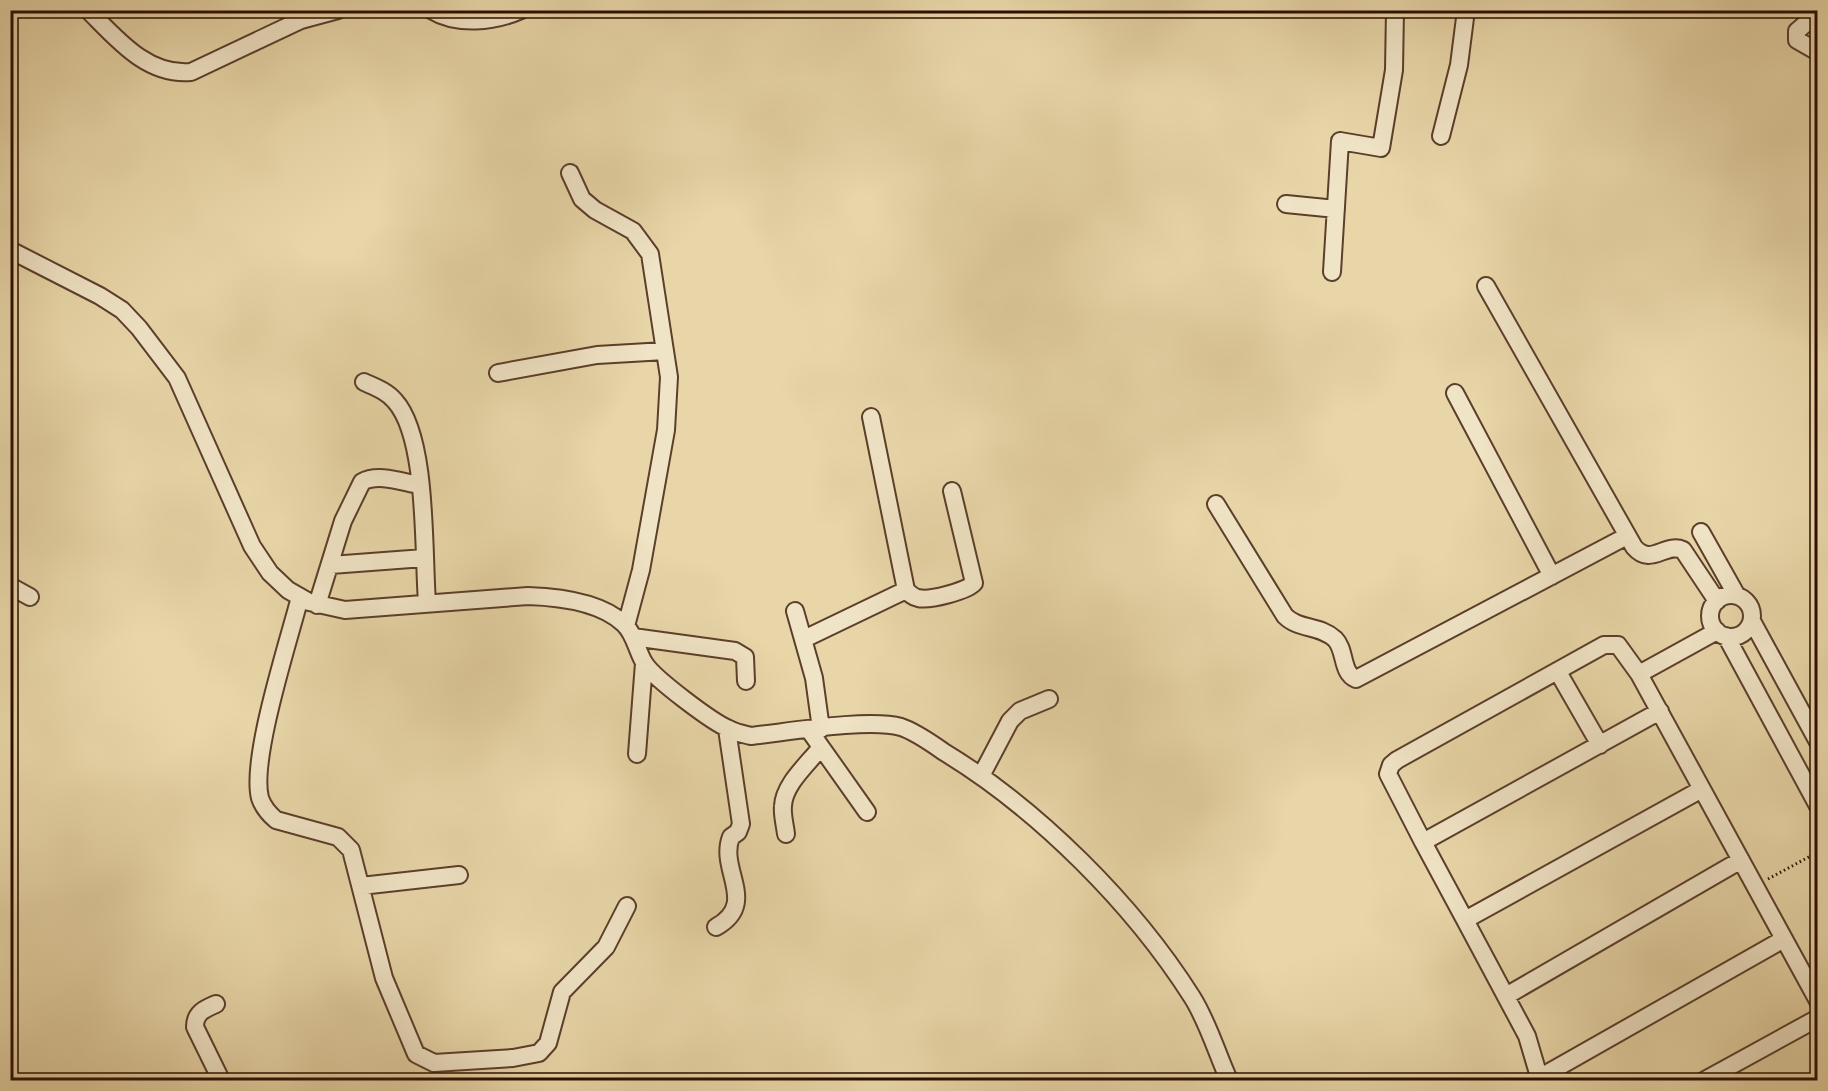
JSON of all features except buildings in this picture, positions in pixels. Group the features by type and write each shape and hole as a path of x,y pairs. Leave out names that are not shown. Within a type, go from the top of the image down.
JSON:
{"street":[{"path":"88,10 121,43 151,65 178,73 191,72 301,20 338,10"},
{"path":"431,10 450,19 490,20 504,18 521,10"},
{"path":"1332,272 1340,141 1381,148 1394,70 1395,10"},
{"path":"1441,136 1459,65 1466,10"},
{"path":"1818,13 1797,32 1797,40 1818,52"},
{"path":"570,173 582,199 595,210 633,231 650,254 669,377 666,430 629,631"},
{"path":"1286,204 1336,209"},
{"path":"10,250 100,296 122,310 140,328 177,378 252,546 270,573 300,597 317,605 345,610 427,602 528,596 554,597 605,612 629,631 644,663 666,685 727,729 751,736 880,724 901,728 981,776 1026,812 1115,893 1193,998 1229,1080"},
{"path":"1486,286 1627,536 1640,554 1647,556 1675,548 1683,550 1716,601"},
{"path":"498,373 597,355 665,351"},
{"path":"364,382 388,393 397,403 417,447 427,602"},
{"path":"1455,393 1552,576"},
{"path":"871,417 906,590 911,595 922,599 968,590 974,584 952,492"},
{"path":"317,605 344,521 362,482 368,478 384,478 419,485"},
{"path":"1216,504 1285,616 1298,625 1322,630 1335,639 1349,675 1356,679 1627,536"},
{"path":"1701,532 1737,596 1749,605 1752,621 1818,742"},
{"path":"331,564 424,558"},
{"path":"10,586 30,597"},
{"path":"804,639 906,590"},
{"path":"1737,596 1726,596 1716,601 1710,616 1818,806"},
{"path":"300,597 270,709 262,756 260,796 269,814 276,820 329,834 345,843 354,859 384,978 410,1045 416,1054 434,1063 513,1058 539,1053 548,1043 562,992 606,947 627,906"},
{"path":"795,611 814,678 815,730 821,747 867,812"},
{"path":"1639,674 1722,634 1742,634 1752,621"},
{"path":"629,631 735,651 745,657 746,681"},
{"path":"1784,939 1540,1079 1527,1036 1389,779 1390,765 1604,645 1613,644 1622,648 1660,711 1818,1001"},
{"path":"637,754 644,663"},
{"path":"1558,672 1600,745"},
{"path":"981,776 1010,721 1020,711 1049,699"},
{"path":"1423,842 1660,711"},
{"path":"716,927 727,921 736,903 729,851 731,837 738,832 741,824 727,729"},
{"path":"786,834 783,805 790,784 821,747"},
{"path":"1465,920 1702,789"},
{"path":"1506,996 1741,860"},
{"path":"361,886 459,875"},
{"path":"216,1004 202,1010 195,1021 195,1027 220,1080"},
{"path":"1705,1080 1818,1018"}],"path":[{"path":"1756,886 1818,852"}]}
